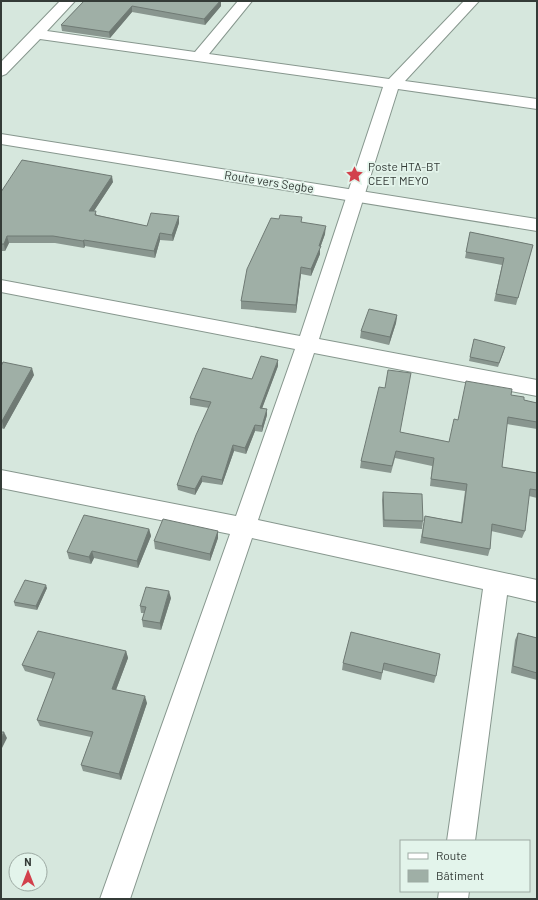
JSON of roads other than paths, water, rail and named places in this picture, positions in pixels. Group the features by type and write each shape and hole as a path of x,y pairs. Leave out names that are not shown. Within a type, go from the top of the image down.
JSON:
{"street":[{"path":"1,71 68,1"},
{"path":"199,56 245,1"},
{"path":"115,899 307,344 392,85 472,1"},
{"path":"36,34 199,56 392,85 537,104"},
{"name":"Route vers Segbe","path":"1,139 537,225"},
{"path":"1,286 537,388"},
{"path":"4,486 117,503 244,526 537,591"},
{"path":"461,840 496,582"}],"place":[{"name":"Poste HTA-BT CEET MEYO","path":"355,174"}]}
